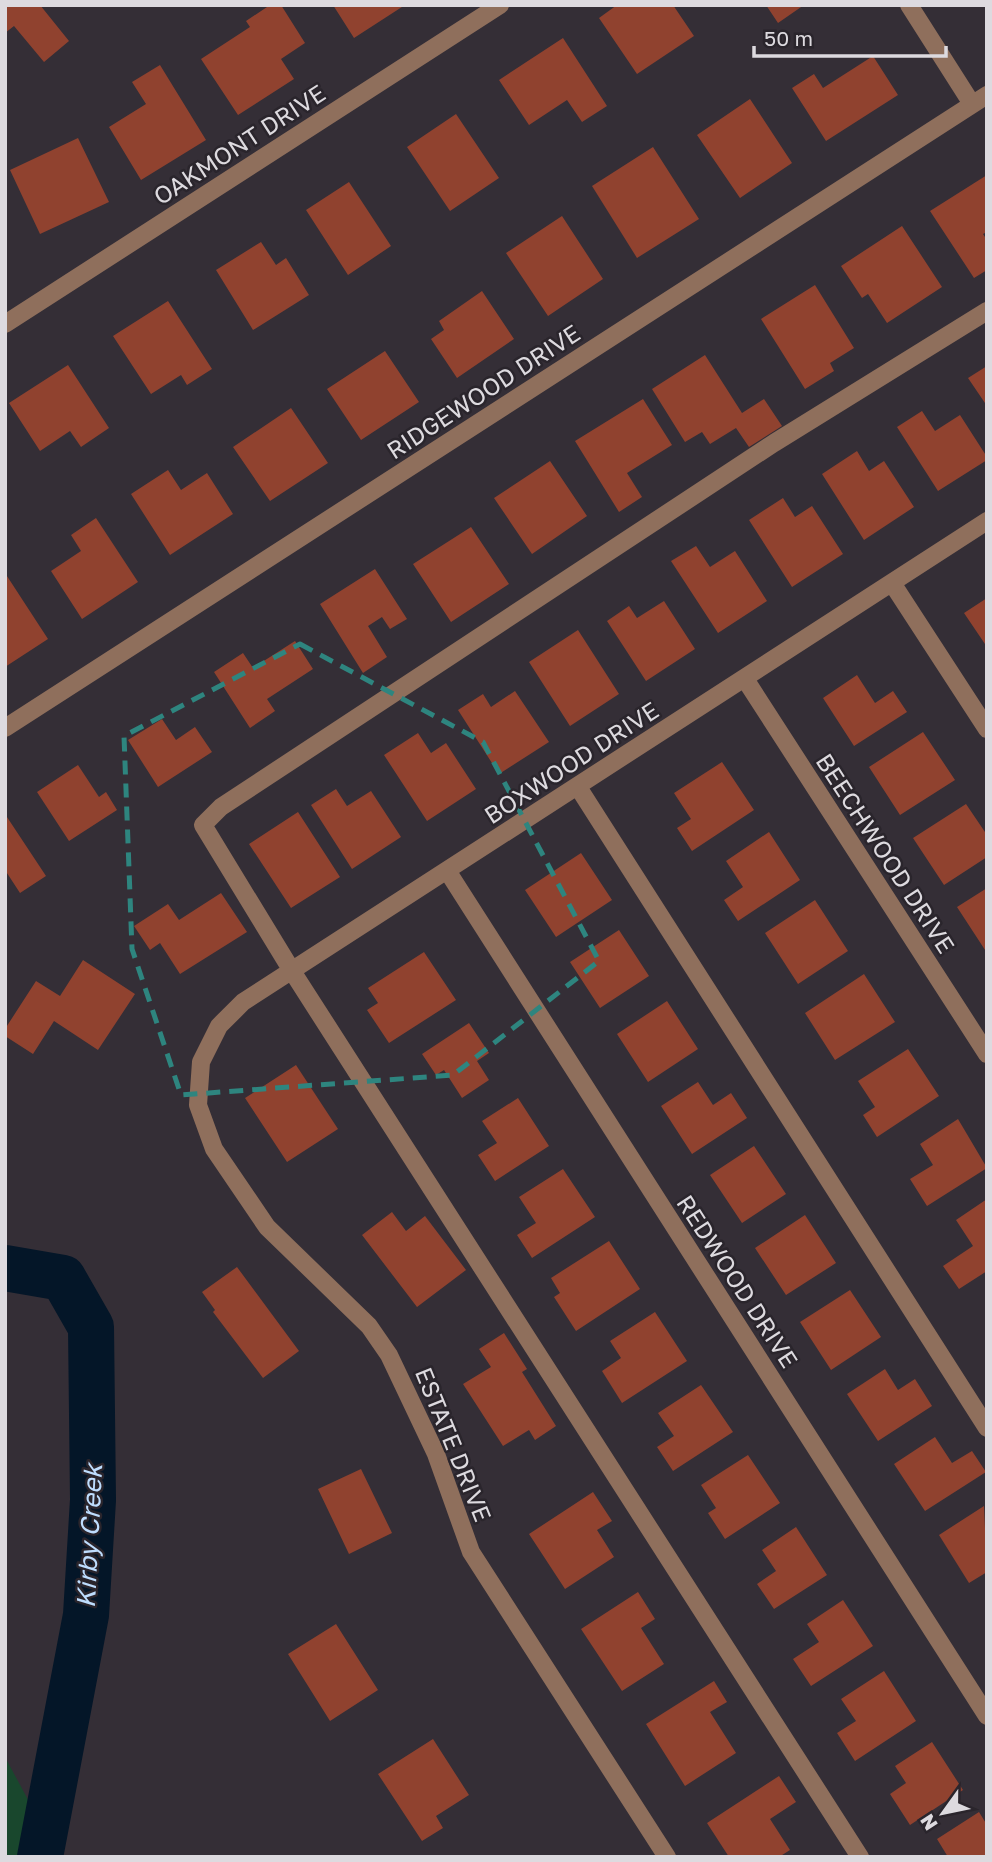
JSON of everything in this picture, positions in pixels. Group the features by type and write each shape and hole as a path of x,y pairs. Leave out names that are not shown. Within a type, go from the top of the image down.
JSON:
{"street":[{"name":"OAKMONT DRIVE","path":"5,324 500,5"},
{"path":"909,5 980,100"},
{"name":"RIDGEWOOD DRIVE","path":"5,728 980,100"},
{"path":"860,1857 292,971 203,825 220,807 774,443 987,311"},
{"name":"BOXWOOD DRIVE","path":"201,1062 219,1026 243,1002 448,872 987,521"},
{"path":"892,583 987,729"},
{"name":"BEECHWOOD DRIVE","path":"744,679 987,1054"},
{"path":"579,787 987,1428"},
{"name":"REDWOOD DRIVE","path":"448,872 987,1716"},
{"name":"ESTATE DRIVE","path":"201,1062 198,1105 214,1149 267,1227 369,1326 389,1355 436,1454 471,1552 667,1857"}],"highlighted area":[{"path":"300,644 483,742 599,961 453,1075 181,1095 132,949 124,736"}],"green space":[{"path":"5,1757 59,1857 5,1857"}],"building":[{"path":"5,5 40,5 69,41 44,62 14,26 5,33"},
{"path":"270,5 281,5 305,43 281,59 294,79 238,115 201,59 250,27 246,21"},
{"path":"333,5 405,5 354,38"},
{"path":"617,5 673,5 694,36 637,74 599,18"},
{"path":"766,5 804,5 778,23"},
{"path":"563,38 607,106 582,122 567,100 529,125 499,80"},
{"path":"873,56 898,95 826,141 792,88 814,74 823,88"},
{"path":"160,65 206,140 141,180 109,127 146,104 132,82"},
{"path":"750,99 792,163 740,198 697,135"},
{"path":"456,114 499,178 450,211 407,147"},
{"path":"78,138 109,202 40,234 10,170"},
{"path":"653,147 699,219 637,258 592,186"},
{"path":"987,175 987,232 983,234 987,240 987,270 974,278 930,211"},
{"path":"349,182 391,246 348,275 306,210"},
{"path":"562,216 603,279 548,316 506,253"},
{"path":"902,226 942,287 887,323 868,294 862,298 841,266"},
{"path":"261,242 276,265 286,258 309,295 253,330 216,270"},
{"path":"815,285 854,348 830,363 834,371 805,389 761,319"},
{"path":"482,291 514,339 457,378 431,339 444,330 439,321"},
{"path":"168,301 212,369 187,385 181,375 151,394 113,336"},
{"path":"385,351 419,402 361,440 327,389"},
{"path":"705,355 742,413 764,399 782,426 749,447 736,428 710,444 702,432 685,442 652,389"},
{"path":"68,365 109,428 81,447 70,431 40,451 9,403"},
{"path":"987,366 987,406 968,378"},
{"path":"643,399 672,445 627,473 642,497 619,512 575,441"},
{"path":"291,408 328,463 270,501 233,447"},
{"path":"922,411 935,431 960,415 987,457 987,460 938,491 897,427"},
{"path":"857,451 869,471 884,461 914,507 864,540 822,474"},
{"path":"550,461 587,516 532,554 494,498"},
{"path":"168,470 181,490 207,473 233,514 170,555 131,494"},
{"path":"783,498 795,517 812,506 843,554 792,587 749,520"},
{"path":"96,518 138,582 82,619 51,571 81,551 71,535"},
{"path":"471,527 509,584 451,622 413,564"},
{"path":"696,546 710,567 735,551 767,601 718,633 671,561"},
{"path":"375,569 407,619 390,629 382,617 368,626 387,657 363,673 320,604"},
{"path":"5,573 48,639 5,667"},
{"path":"987,598 987,647 964,613"},
{"path":"664,601 695,649 646,681 607,621 629,606 637,618"},
{"path":"578,630 619,694 570,726 529,662"},
{"path":"295,641 313,669 267,699 275,711 250,728 214,672 243,653 253,668"},
{"path":"857,675 875,703 893,691 907,712 854,746 823,698"},
{"path":"515,691 549,742 499,774 458,710 483,694 491,707"},
{"path":"162,719 176,740 195,727 212,752 158,787 128,740"},
{"path":"923,732 955,780 900,815 869,767"},
{"path":"418,733 431,753 446,743 476,789 427,821 384,755"},
{"path":"722,762 754,810 692,851 677,828 691,819 674,793"},
{"path":"78,765 99,797 106,792 117,810 69,841 37,792"},
{"path":"336,789 347,806 371,791 401,837 352,869 311,805"},
{"path":"966,804 987,835 987,857 944,885 913,838"},
{"path":"298,812 340,877 291,908 249,844"},
{"path":"5,814 46,876 20,893 5,870"},
{"path":"769,832 800,880 738,921 724,900 743,887 726,861"},
{"path":"581,853 612,900 556,937 525,890"},
{"path":"987,888 987,953 957,907"},
{"path":"221,893 247,932 180,974 160,943 150,950 134,926 168,904 179,920"},
{"path":"815,900 848,951 798,984 765,933"},
{"path":"619,930 649,976 600,1008 570,962"},
{"path":"424,952 456,1000 389,1043 367,1010 378,1003 368,988"},
{"path":"83,960 135,994 98,1050 54,1021 33,1054 5,1036 5,1029 36,981 60,996"},
{"path":"864,974 895,1022 835,1060 805,1013"},
{"path":"667,1001 698,1049 648,1082 617,1034"},
{"path":"469,1023 489,1053 477,1061 489,1080 462,1098 444,1070 436,1075 422,1054"},
{"path":"908,1049 939,1096 877,1137 863,1115 875,1107 858,1081"},
{"path":"296,1065 338,1129 287,1162 245,1098"},
{"path":"698,1082 713,1105 731,1093 747,1118 692,1154 661,1106"},
{"path":"518,1098 549,1146 495,1181 478,1155 497,1143 482,1121"},
{"path":"958,1119 987,1168 927,1206 910,1179 933,1165 920,1144"},
{"path":"754,1146 786,1194 742,1223 710,1175"},
{"path":"563,1169 595,1217 532,1258 517,1235 536,1223 519,1197"},
{"path":"987,1199 987,1271 959,1289 943,1266 973,1246 956,1220"},
{"path":"392,1212 406,1231 425,1216 466,1270 417,1307 362,1235"},
{"path":"805,1215 836,1263 786,1295 755,1248"},
{"path":"609,1241 640,1289 576,1331 554,1297 560,1293 551,1278"},
{"path":"237,1267 299,1351 263,1378 213,1312 215,1310 202,1292"},
{"path":"850,1290 881,1337 831,1370 800,1322"},
{"path":"655,1312 687,1361 622,1403 602,1371 621,1358 610,1341"},
{"path":"504,1333 527,1369 522,1372 556,1426 535,1440 529,1430 503,1446 463,1384 491,1367 479,1349"},
{"path":"885,1369 898,1390 915,1379 932,1406 878,1441 847,1394"},
{"path":"701,1385 733,1432 673,1471 657,1447 674,1436 658,1413"},
{"path":"935,1437 952,1463 972,1451 986,1472 925,1511 894,1464"},
{"path":"748,1455 780,1503 725,1539 708,1513 716,1508 701,1485"},
{"path":"361,1469 392,1533 349,1554 318,1489"},
{"path":"593,1492 612,1521 597,1530 614,1557 565,1589 529,1534"},
{"path":"984,1506 987,1572 969,1583 939,1535"},
{"path":"796,1527 827,1575 774,1609 757,1584 776,1571 762,1550"},
{"path":"638,1592 655,1619 641,1628 664,1664 622,1691 581,1629"},
{"path":"843,1600 873,1646 811,1686 793,1659 819,1642 807,1624"},
{"path":"336,1624 378,1690 330,1721 288,1654"},
{"path":"884,1671 916,1721 855,1761 837,1733 856,1721 841,1699"},
{"path":"714,1681 727,1702 710,1712 736,1753 685,1786 646,1724"},
{"path":"433,1739 469,1795 436,1816 443,1828 422,1841 378,1774"},
{"path":"932,1742 963,1790 910,1825 890,1794 906,1783 895,1766"},
{"path":"779,1776 796,1802 770,1819 790,1850 779,1857 729,1857 707,1823"},
{"path":"979,1812 987,1825 987,1857 948,1857 937,1839"}],"waterway":[{"name":"Kirby Creek","path":"5,1268 63,1278 91,1327 93,1500 86,1615 40,1857"}]}
